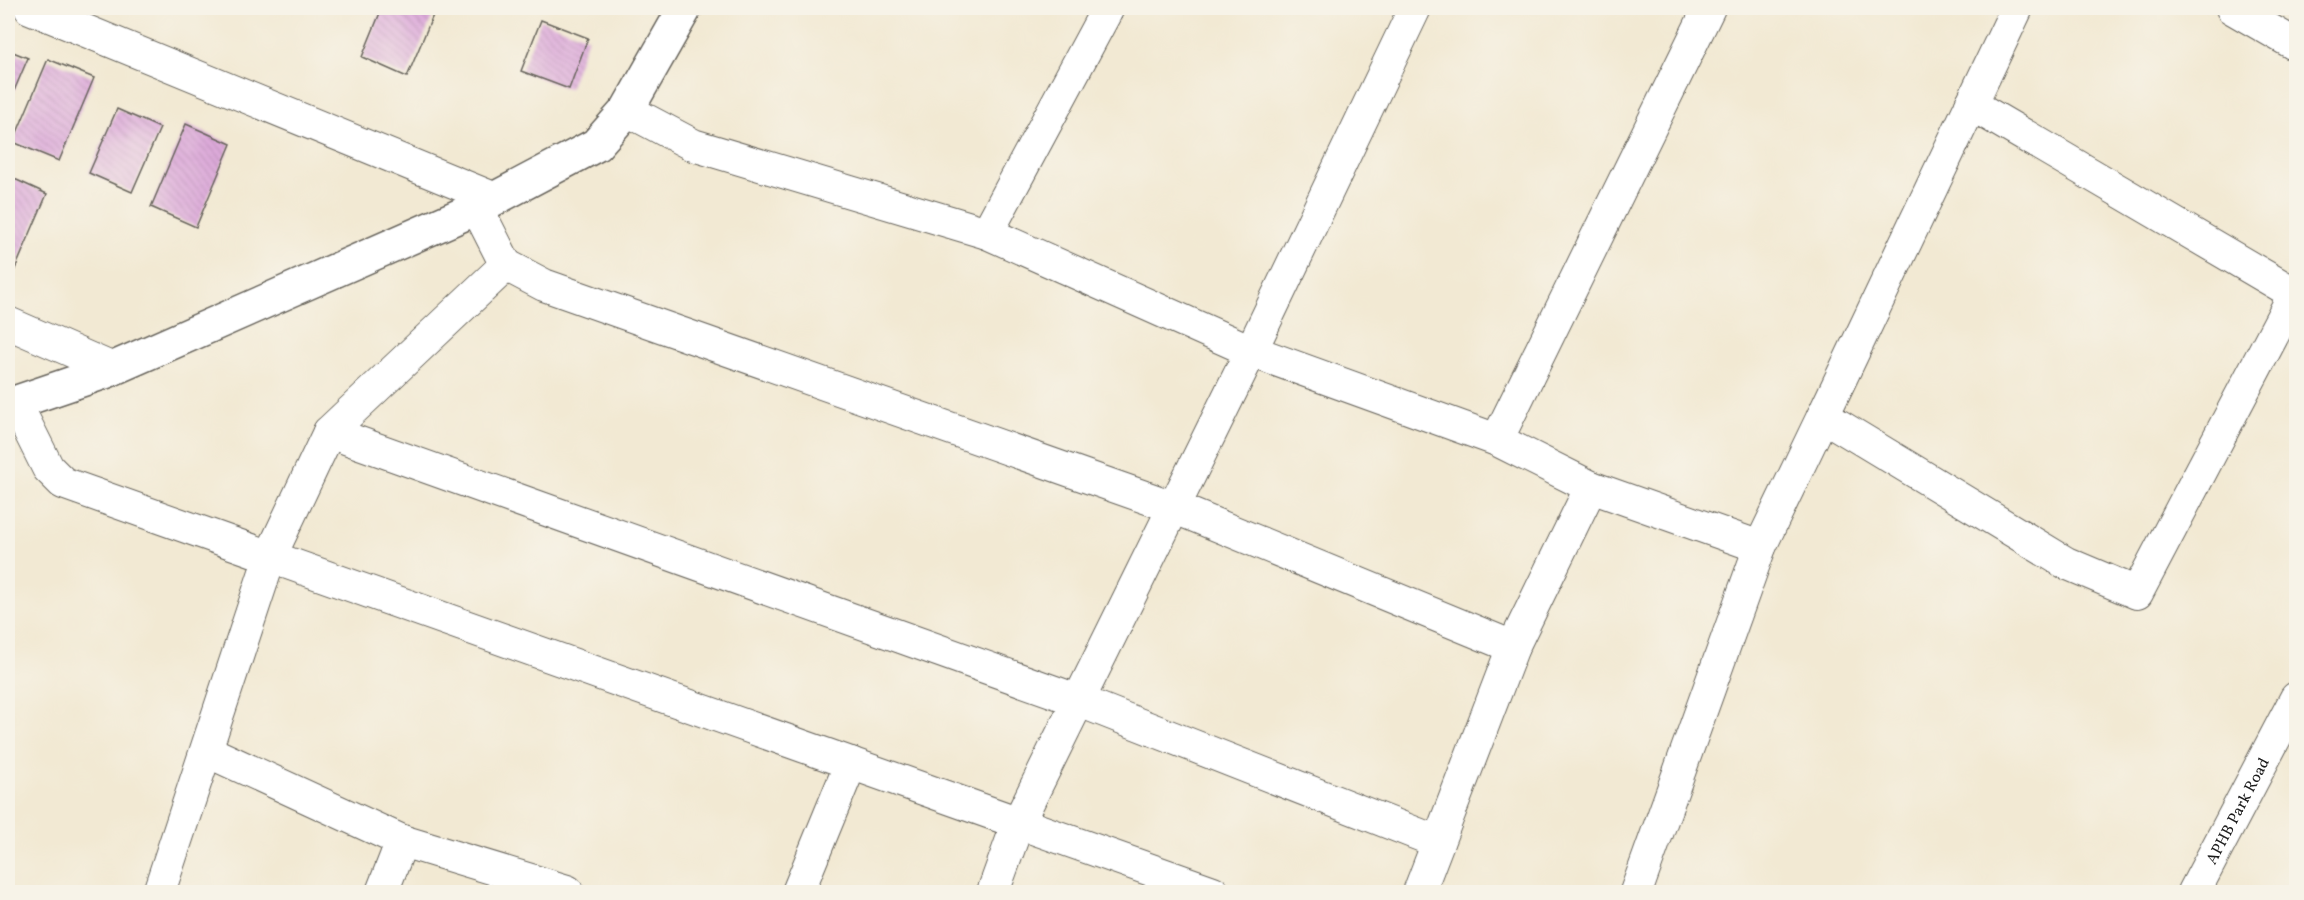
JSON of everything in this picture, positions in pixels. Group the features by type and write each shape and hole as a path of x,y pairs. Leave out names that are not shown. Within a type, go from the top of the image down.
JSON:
{"street":[{"path":"30,8 492,231 544,285 1173,507 1514,647"},
{"path":"159,892 270,557 329,432 492,231 596,145 627,110 685,8"},
{"path":"987,233 1108,8"},
{"path":"993,892 1018,823 1251,351 1415,8"},
{"path":"1497,440 1709,8"},
{"path":"1636,892 1760,547 2017,8"},
{"path":"2232,8 2296,45"},
{"path":"1823,416 2066,562 2137,593 2296,292 1971,105"},
{"path":"627,110 693,145 987,233 1251,351 1497,440 1592,487 1760,547"},
{"path":"492,231 113,369 17,412 48,468 63,483 1213,892"},
{"path":"8,323 113,369"},
{"path":"329,432 1077,700 1438,842"},
{"path":"1419,892 1514,647 1592,487"},
{"name":"APHB Park Road","path":"2194,892 2296,698"},
{"path":"207,751 402,841 568,892"},
{"path":"798,892 851,763"},
{"path":"382,892 402,841"}],"building":[{"path":"382,8 436,8 407,77 362,57"},
{"path":"541,20 588,38 569,89 521,71"},
{"path":"8,50 28,58 8,105"},
{"path":"48,59 94,78 59,161 13,142"},
{"path":"117,109 160,128 132,192 89,173"},
{"path":"186,124 231,144 196,227 151,207"},
{"path":"8,176 47,194 12,276 8,275"}]}
